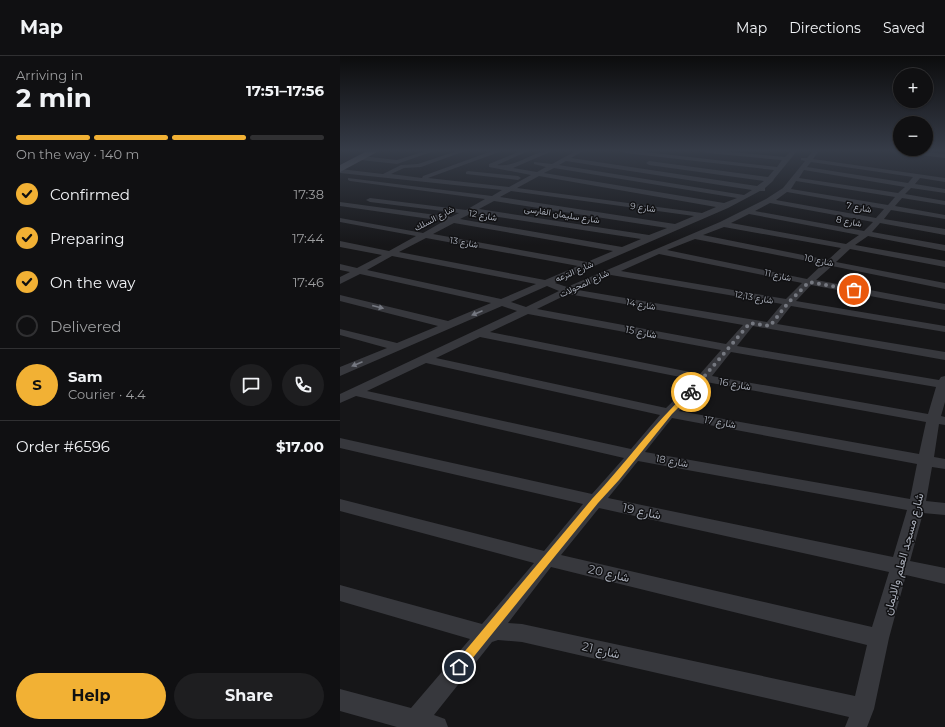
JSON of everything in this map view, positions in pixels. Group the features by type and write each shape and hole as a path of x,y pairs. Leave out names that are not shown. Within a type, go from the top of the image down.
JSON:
{"street":[{"name":"شارع 10","path":"363,182 492,198 677,227 696,235 945,286"},
{"name":"شارع 9","path":"459,182 705,215 727,222 847,247 945,264"},
{"name":"شارع السلك","path":"340,281 521,182"},
{"path":"591,182 725,206"},
{"path":"654,182 746,197"},
{"path":"717,182 890,207 945,217"},
{"name":"شارع الترعه","path":"340,372 746,197 761,189 768,182"},
{"name":"شارع المحولات","path":"340,398 528,311 567,291 748,212 784,191 792,182"},
{"path":"815,182 945,203"},
{"path":"893,182 945,191"},
{"path":"770,326 788,303 809,282 847,247 866,234 912,182"},
{"name":"شارع سليمان الفارسى","path":"362,199 469,211 651,238"},
{"name":"شارع 7","path":"769,201 945,232"},
{"name":"شارع 12","path":"340,204 452,220 623,250"},
{"name":"شارع 8","path":"748,212 945,248"},
{"name":"شارع 13","path":"340,220 589,265"},
{"name":"شارع 14","path":"340,244 547,283 567,291 945,356"},
{"name":"شارع 11","path":"658,251 809,282 945,307"},
{"name":"شارع 15","path":"340,267 502,302 528,311 728,348 944,383"},
{"name":"شارع 12,13","path":"610,272 945,329"},
{"path":"340,298 449,325"},
{"path":"412,724 669,413 689,394 750,323"},
{"path":"340,332 398,347"},
{"name":"شارع 16","path":"479,333 703,378 939,420"},
{"name":"شارع 17","path":"425,359 669,413 945,464"},
{"name":"شارع مسجد العلم والايمان","path":"860,718 879,638 901,566 917,506 926,460 939,420 944,383"},
{"name":"شارع 18","path":"354,392 635,455 945,510"},
{"name":"شارع 19","path":"340,443 595,501 945,576"},
{"name":"شارع 20","path":"340,505 547,559 879,638"},
{"name":"شارع 21","path":"340,593 486,634 498,631 522,633 860,718"},
{"path":"340,700 412,724 437,727"}],"way so far":[{"path":"691,392 750,323 770,326 788,303 809,282 854,290"}],"route":[{"path":"459,667 669,413 691,392"}]}
